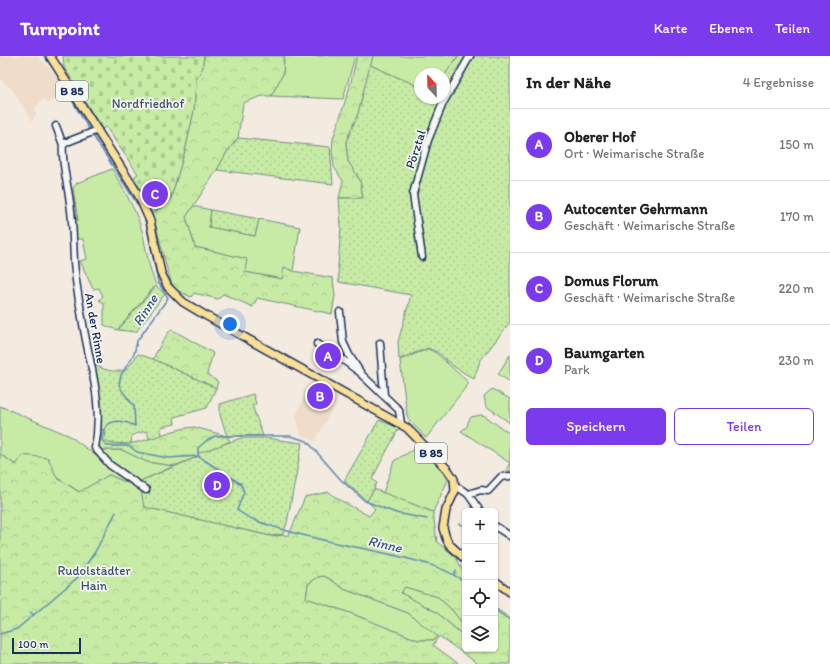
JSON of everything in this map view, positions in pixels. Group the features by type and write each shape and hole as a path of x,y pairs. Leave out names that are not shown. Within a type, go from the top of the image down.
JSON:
{"main road":[{"name":"B 85","path":"50,56 94,132 145,207 150,221 161,273 174,295 203,314 401,424 448,470 456,486"},
{"path":"456,486 455,493 446,510 443,528 449,544 462,556"},
{"path":"498,583 510,592"}],"street":[{"name":"Pörztal","path":"422,257 413,194 428,140 443,103 470,56"},
{"name":"An der Rinne","path":"56,126 63,145 62,153 67,175 72,216 77,283 98,401 99,428 95,448 110,465 146,490"},
{"path":"63,145 67,142 94,132"},
{"path":"340,312 343,342 349,355 362,374"},
{"path":"380,343 384,395"},
{"path":"318,344 338,356 362,374 384,395 399,410 401,424"},
{"path":"468,494 481,490 488,491 501,477 510,476"},
{"path":"456,486 468,494 478,508"},
{"path":"498,528 510,536"}],"shaded area":[{"path":"0,56 37,56 53,72 66,93 48,103 43,99 35,108 36,114 32,121 12,89 0,79"},
{"path":"312,379 340,395 315,441 301,435 296,415"}],"green space":[{"name":"Nordfriedhof","path":"63,56 204,56 202,69 196,80 194,110 186,147 170,201 152,214 134,177 138,174 106,127 102,129 64,67"},
{"path":"204,56 284,56 283,74 271,96 262,96 243,103 238,138 227,152 186,217 195,247 247,259 245,272 282,279 284,267 293,271 333,278 335,296 332,314 257,298 253,307 223,294 218,299 194,293 191,297 174,289 152,214 170,201 186,147 194,110 196,80 202,69"},
{"path":"284,56 355,56 343,99 271,96 283,74"},
{"path":"357,56 373,56 358,114 346,142 348,161 360,180 363,198 339,198 343,181 334,167 332,151 333,139 350,86"},
{"path":"373,56 458,56 450,69 414,68 414,84 370,65"},
{"path":"458,56 510,56 510,322 480,361 474,379 453,366 437,352 428,348 399,359 398,342 411,295 339,282 338,266 341,227 339,198 363,198 360,180 348,161 346,142 358,114 370,65 414,84 414,104 450,104 450,68"},
{"path":"238,138 330,147 333,184 217,170 227,152"},
{"path":"112,169 136,215 142,231 149,265 156,285 117,330 104,325 104,303 99,300 103,296 99,288 93,289 80,261 87,259 83,239 74,239 74,213 76,213 78,221 73,188 77,183"},
{"path":"193,206 211,210 209,227 255,236 259,219 300,227 293,271 282,279 244,272 246,259 195,247 186,217"},
{"path":"211,210 259,219 255,236 209,227"},
{"path":"156,286 165,294 136,332 118,330"},
{"path":"171,329 213,353 207,374 218,382 216,388 153,359"},
{"path":"428,349 436,353 469,383 426,438 409,420 407,415 400,360"},
{"path":"138,354 153,359 216,388 207,408 174,417 175,424 161,427 162,435 149,439 147,431 132,435 131,444 108,443 105,438 106,431 101,429 101,401 93,364 109,370 126,370"},
{"path":"510,355 510,382 498,374"},
{"path":"492,389 510,399 510,423 486,406 484,396"},
{"path":"253,394 256,404 252,405 263,436 227,436 220,415 220,404"},
{"path":"0,406 70,436 132,483 127,483 109,475 80,492 57,478 48,458 16,465 0,454"},
{"path":"481,415 485,416 510,434 510,463 461,431 467,427 471,417"},
{"path":"379,420 399,428 372,479 377,483 367,501 344,481"},
{"path":"194,427 227,436 230,441 174,466 147,462 122,450 100,450 99,439 101,429 106,431 108,443 130,444 178,430"},
{"path":"241,438 265,438 302,443 287,523 283,534 271,536 144,507 141,490 144,487 138,482 197,457 199,453"},
{"path":"418,447 442,469 448,480 433,512 383,493 394,461"},
{"path":"100,450 122,450 147,462 174,466 138,482 111,463"},
{"name":"Rudolstädter Hain","path":"0,454 16,465 23,455 48,458 57,478 79,492 109,475 127,483 132,483 141,490 145,507 271,536 289,535 305,497 329,492 338,499 369,516 375,509 367,501 374,489 433,512 437,542 456,557 462,570 462,623 453,611 438,597 405,587 401,593 436,612 462,634 462,652 498,652 498,610 510,618 510,664 478,664 439,636 433,645 459,664 0,664","holes":["324,576 344,589 408,613 437,636 434,640 418,640 350,613 306,598 308,584 318,577"]},
{"path":"510,463 510,473 506,470"},
{"path":"324,576 344,589 408,613 438,636 434,640 418,640 350,613 306,598 308,584 318,577"},
{"path":"405,587 438,597 453,611 462,623 462,634 436,612 401,593"}],"waterway":[{"name":"Rinne","path":"44,56 55,71 90,131"},
{"name":"Rinne","path":"92,134 143,213"},
{"name":"Rinne","path":"145,217 158,282 168,298 137,341 134,354 121,375 119,385 134,406 135,426 118,421 109,424 105,428 102,440 107,446 129,446 137,452 168,458 198,456 241,484 244,492 237,510 252,519 310,537 424,563 448,572 462,580"},
{"name":"Rinne","path":"198,456 198,448 215,436 290,436 307,441 341,480 365,501 396,513 427,519"},
{"path":"0,634 17,629 77,578 95,552 116,512"},
{"name":"Rinne","path":"454,575 456,570"},
{"path":"30,612 34,615"},
{"name":"Rinne","path":"498,612 510,620"}],"place":[{"name":"Domus Florum","path":"155,194"},
{"name":"Oberer Hof","path":"328,356"},
{"name":"Autocenter Gehrmann","path":"320,396"},
{"name":"Baumgarten","path":"217,485"}]}
